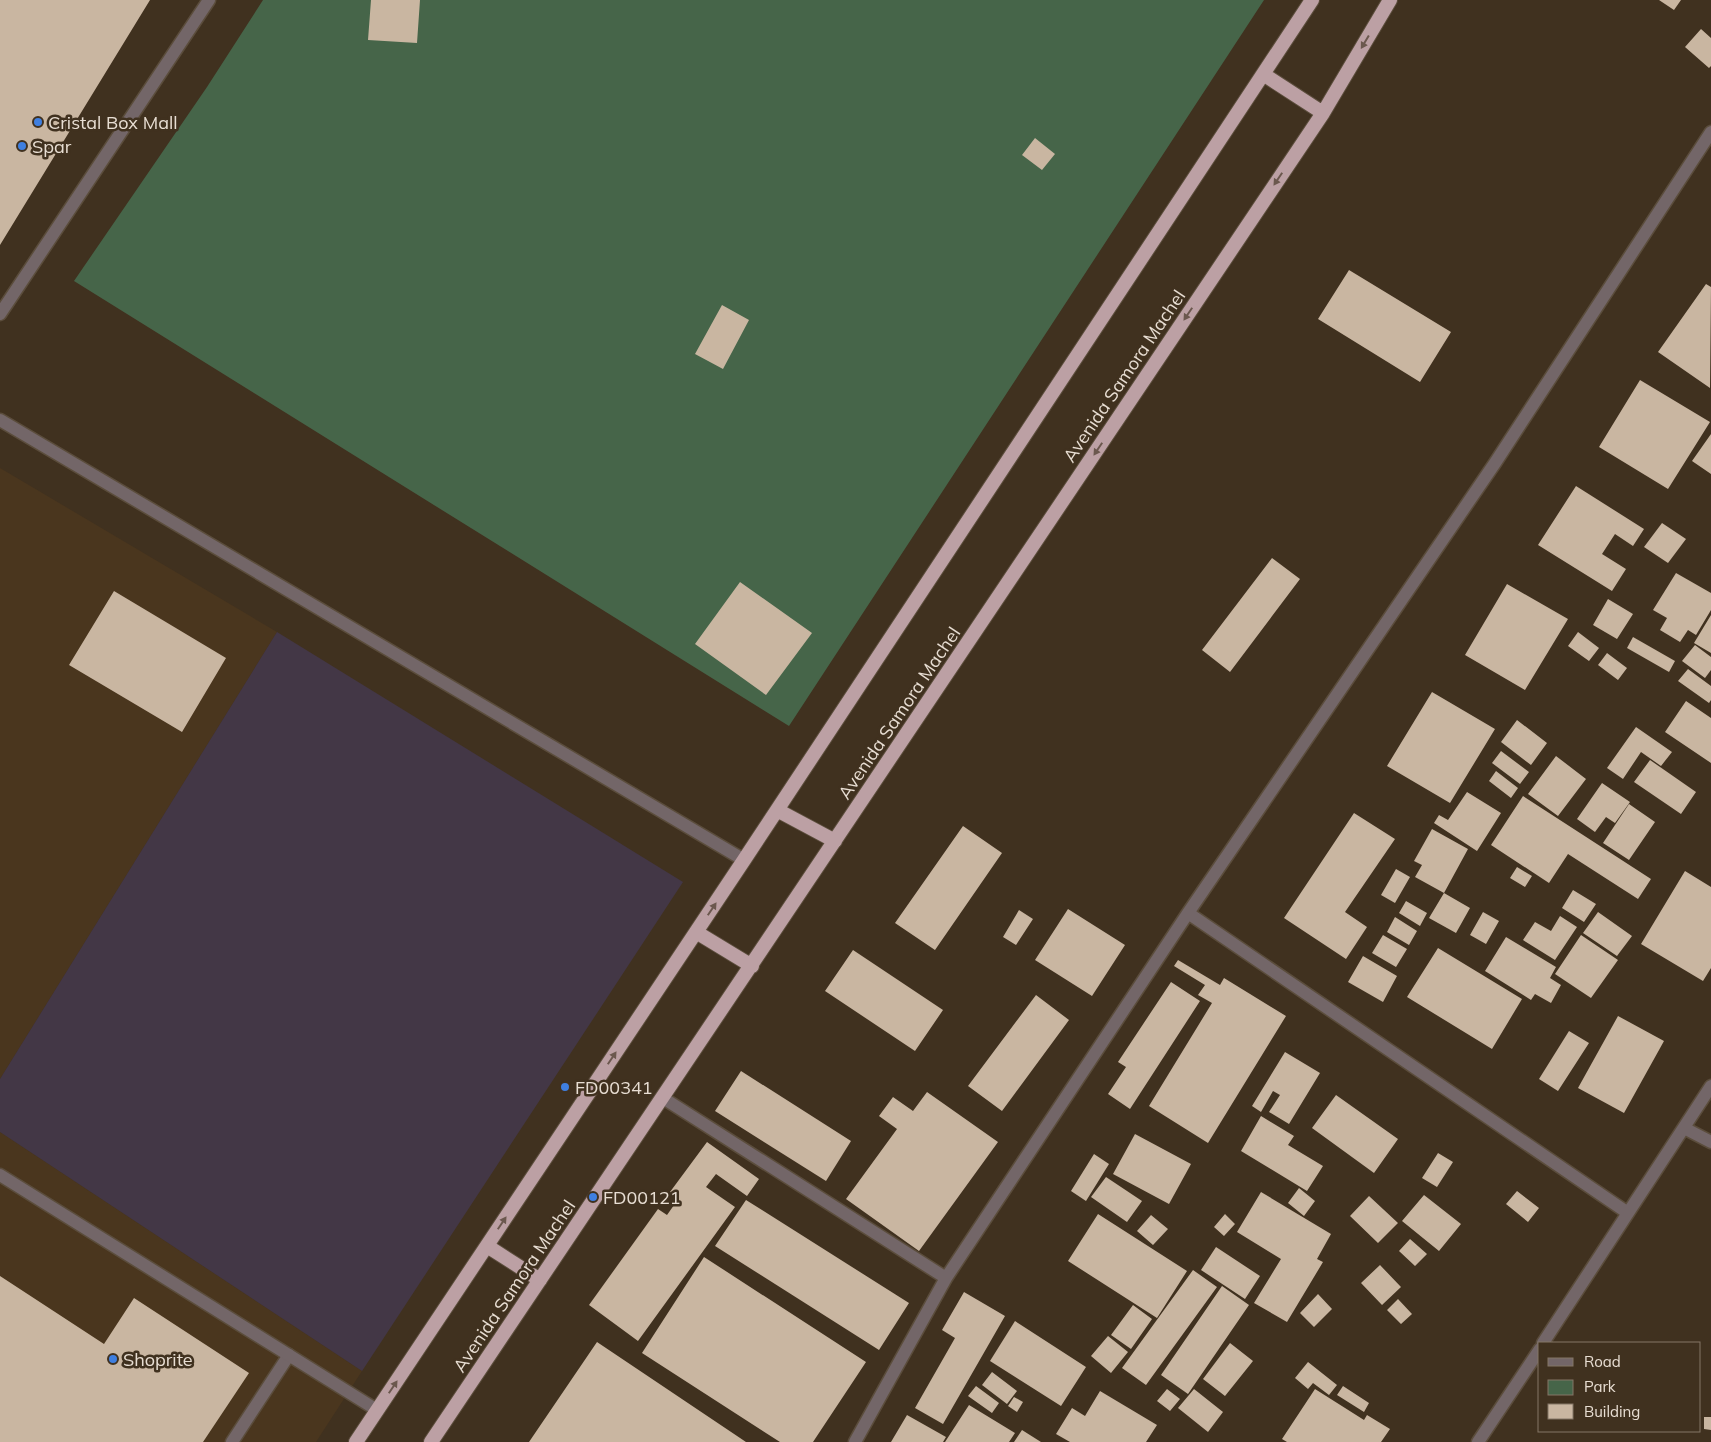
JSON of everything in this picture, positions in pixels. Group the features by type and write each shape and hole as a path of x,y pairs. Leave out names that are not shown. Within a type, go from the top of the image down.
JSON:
{"highway":[{"path":"356,1442 744,860 1312,0"},
{"name":"Avenida Samora Machel","path":"430,1442 752,966 1322,113 1390,0"},
{"path":"1262,74 1322,113"},
{"path":"777,810 835,841"},
{"path":"696,932 752,966"},
{"path":"487,1246 540,1280"}],"street":[{"path":"0,314 209,0"},
{"path":"856,1442 946,1278 1188,913 1495,463 1711,132"},
{"path":"0,420 744,860"},
{"path":"1188,913 1628,1213"},
{"path":"1544,1342 1711,1086"},
{"path":"663,1098 946,1278"},
{"path":"1684,1128 1711,1142"},
{"path":"0,1175 377,1410"},
{"path":"1478,1442 1538,1352"},
{"path":"232,1442 289,1355"}],"shaded area":[{"path":"0,468 277,632 0,1079"},
{"path":"277,632 683,882 362,1371 0,1132 0,1079"},
{"path":"0,1132 362,1371 316,1442 0,1442"}],"green space":[{"path":"263,0 1264,0 789,726 74,281 207,87"}],"building":[{"name":"Cristal Box Mall","path":"0,0 150,0 0,245"},
{"path":"371,0 420,0 417,43 368,40"},
{"path":"1659,0 1681,0 1674,10"},
{"path":"1701,29 1711,38 1711,66 1709,68 1685,47"},
{"path":"1035,138 1055,154 1042,170 1022,155"},
{"path":"1349,270 1451,332 1420,382 1318,319"},
{"path":"1706,284 1711,287 1710,388 1658,352"},
{"path":"722,305 749,320 723,369 695,354"},
{"path":"1640,380 1710,422 1668,489 1599,447"},
{"path":"1711,434 1711,474 1692,461"},
{"path":"1576,486 1644,529 1633,546 1615,534 1602,554 1626,569 1612,591 1538,545"},
{"path":"1662,523 1686,539 1668,563 1644,547"},
{"path":"1272,558 1300,579 1230,672 1202,650"},
{"path":"1676,573 1711,593 1711,610 1696,635 1688,630 1680,642 1660,630 1667,618 1653,610"},
{"path":"740,582 812,633 766,695 695,644"},
{"path":"1507,584 1568,619 1525,690 1465,655"},
{"path":"114,591 226,658 182,732 69,665"},
{"path":"1608,599 1633,614 1617,639 1593,625"},
{"path":"1711,615 1711,653 1694,643"},
{"path":"1578,632 1599,648 1589,661 1568,646"},
{"path":"1633,637 1675,661 1669,672 1627,648"},
{"path":"1695,645 1711,657 1711,670 1705,678 1682,661"},
{"path":"1607,653 1627,668 1618,680 1598,665"},
{"path":"1688,669 1711,686 1711,700 1709,703 1678,681"},
{"path":"1432,692 1495,729 1450,803 1387,766"},
{"path":"1686,701 1711,718 1711,763 1665,732"},
{"path":"1517,720 1547,743 1531,765 1501,742"},
{"path":"1636,727 1672,752 1661,766 1641,752 1623,779 1607,768"},
{"path":"1501,751 1529,772 1520,784 1492,763"},
{"path":"1556,756 1586,779 1558,816 1528,794"},
{"path":"1650,760 1696,792 1681,814 1634,782"},
{"path":"1496,771 1518,788 1511,798 1489,781"},
{"path":"1602,783 1630,802 1615,823 1606,817 1595,832 1577,819"},
{"path":"1467,792 1501,813 1477,851 1434,823 1439,815 1448,820"},
{"path":"1523,796 1651,879 1638,899 1568,854 1549,883 1491,845"},
{"path":"1629,804 1655,822 1629,860 1603,843"},
{"path":"1354,813 1395,839 1345,912 1367,927 1346,959 1284,918"},
{"path":"963,826 1002,853 935,950 895,923"},
{"path":"1432,829 1468,849 1444,893 1415,877 1422,865 1414,861"},
{"path":"1517,867 1532,876 1525,887 1510,878"},
{"path":"1396,869 1410,877 1395,903 1381,895"},
{"path":"1685,871 1711,887 1711,968 1703,981 1641,944"},
{"path":"1573,890 1596,904 1584,922 1562,908"},
{"path":"1444,893 1470,908 1456,933 1429,918"},
{"path":"1406,901 1427,913 1420,926 1399,913"},
{"path":"1068,909 1125,945 1092,996 1035,960"},
{"path":"1019,910 1033,919 1016,945 1003,937"},
{"path":"1483,912 1499,921 1486,944 1470,935"},
{"path":"1598,912 1632,936 1617,956 1583,933"},
{"path":"1560,916 1577,927 1555,960 1523,940 1535,922 1551,931"},
{"path":"1395,917 1417,931 1409,945 1387,932"},
{"path":"1383,935 1407,949 1396,967 1372,953"},
{"path":"1581,935 1618,960 1591,998 1555,974"},
{"path":"1506,937 1556,967 1550,978 1561,985 1551,1003 1535,994 1531,1000 1485,971"},
{"path":"1438,948 1522,999 1492,1049 1407,997"},
{"path":"853,950 943,1010 915,1051 825,991"},
{"path":"1363,956 1397,976 1383,1002 1348,982"},
{"path":"1178,960 1220,985 1224,978 1286,1016 1208,1143 1149,1106 1212,1003 1198,995 1205,985 1174,966"},
{"path":"1171,982 1200,1001 1130,1109 1108,1094 1126,1067 1118,1062"},
{"path":"1036,995 1069,1020 1002,1111 968,1086"},
{"path":"1618,1016 1664,1041 1624,1113 1578,1088"},
{"path":"1569,1031 1589,1043 1558,1091 1539,1079"},
{"path":"1285,1052 1320,1073 1289,1124 1269,1112 1280,1095 1273,1091 1261,1112 1252,1106"},
{"path":"741,1071 851,1141 826,1181 715,1111"},
{"path":"927,1092 998,1142 919,1251 846,1199 897,1129 879,1116 893,1097 913,1111"},
{"path":"1336,1095 1398,1139 1374,1173 1312,1128"},
{"path":"1261,1116 1294,1136 1288,1145 1323,1166 1307,1191 1241,1151"},
{"path":"1135,1134 1191,1164 1169,1204 1113,1174"},
{"path":"707,1142 759,1179 747,1196 716,1174 706,1187 735,1207 638,1341 589,1305 658,1209 667,1215 679,1198 670,1192"},
{"path":"1438,1153 1453,1162 1437,1187 1422,1178"},
{"path":"1094,1154 1109,1164 1086,1201 1071,1191"},
{"path":"1106,1177 1142,1201 1127,1222 1091,1197"},
{"path":"1299,1188 1315,1201 1304,1216 1288,1203"},
{"path":"1517,1191 1539,1208 1528,1222 1506,1204"},
{"path":"1261,1192 1331,1234 1317,1259 1323,1262 1287,1322 1254,1303 1281,1259 1237,1232"},
{"path":"1424,1195 1461,1224 1439,1251 1402,1221"},
{"path":"1369,1196 1398,1223 1378,1243 1350,1216"},
{"path":"746,1200 909,1303 879,1350 715,1246"},
{"path":"1098,1214 1187,1271 1157,1318 1068,1261"},
{"path":"1225,1214 1235,1224 1224,1236 1214,1227"},
{"path":"1151,1215 1168,1229 1153,1245 1137,1231"},
{"path":"1410,1239 1427,1254 1415,1266 1399,1251"},
{"path":"1216,1247 1260,1276 1245,1299 1201,1270"},
{"path":"704,1257 866,1362 813,1442 780,1442 642,1353"},
{"path":"1380,1265 1401,1287 1382,1305 1361,1283"},
{"path":"1193,1270 1217,1287 1146,1385 1122,1368"},
{"name":"Shoprite","path":"0,1276 104,1344 134,1298 249,1373 203,1442 0,1442"},
{"path":"1222,1286 1249,1305 1188,1394 1161,1375"},
{"path":"964,1292 1005,1316 943,1424 915,1408 955,1338 942,1330"},
{"path":"1318,1294 1332,1309 1314,1327 1300,1313"},
{"path":"1398,1299 1412,1314 1401,1324 1387,1310"},
{"path":"1133,1305 1152,1319 1131,1349 1111,1335"},
{"path":"1015,1321 1086,1367 1061,1406 990,1361"},
{"path":"1108,1336 1128,1352 1111,1373 1091,1356"},
{"path":"597,1342 746,1442 529,1442"},
{"path":"1230,1343 1253,1361 1225,1396 1203,1379"},
{"path":"1308,1362 1337,1385 1329,1395 1313,1383 1308,1389 1295,1378"},
{"path":"992,1372 1017,1391 1007,1404 982,1385"},
{"path":"976,1386 999,1403 992,1413 968,1396"},
{"path":"1343,1386 1369,1403 1364,1412 1337,1395"},
{"path":"1167,1389 1180,1399 1170,1411 1157,1401"},
{"path":"1194,1389 1223,1412 1208,1432 1178,1408"},
{"path":"1315,1389 1364,1420 1367,1415 1390,1429 1381,1442 1287,1442 1282,1439"},
{"path":"1100,1391 1157,1425 1146,1442 1070,1442 1056,1434 1072,1408 1085,1416"},
{"path":"1014,1397 1023,1402 1017,1412 1008,1406"},
{"path":"969,1405 1015,1433 1009,1442 945,1442"},
{"path":"907,1415 946,1437 943,1442 891,1442"},
{"path":"1704,1417 1711,1417 1711,1430 1704,1429"},
{"path":"1022,1430 1041,1442 1014,1442"}],"place":[{"name":"Cristal Box Mall","path":"38,122"},
{"name":"Spar","path":"22,146"},
{"name":"FD00341","path":"565,1087"},
{"name":"FD00121","path":"593,1197"},
{"name":"Shoprite","path":"113,1359"}]}
